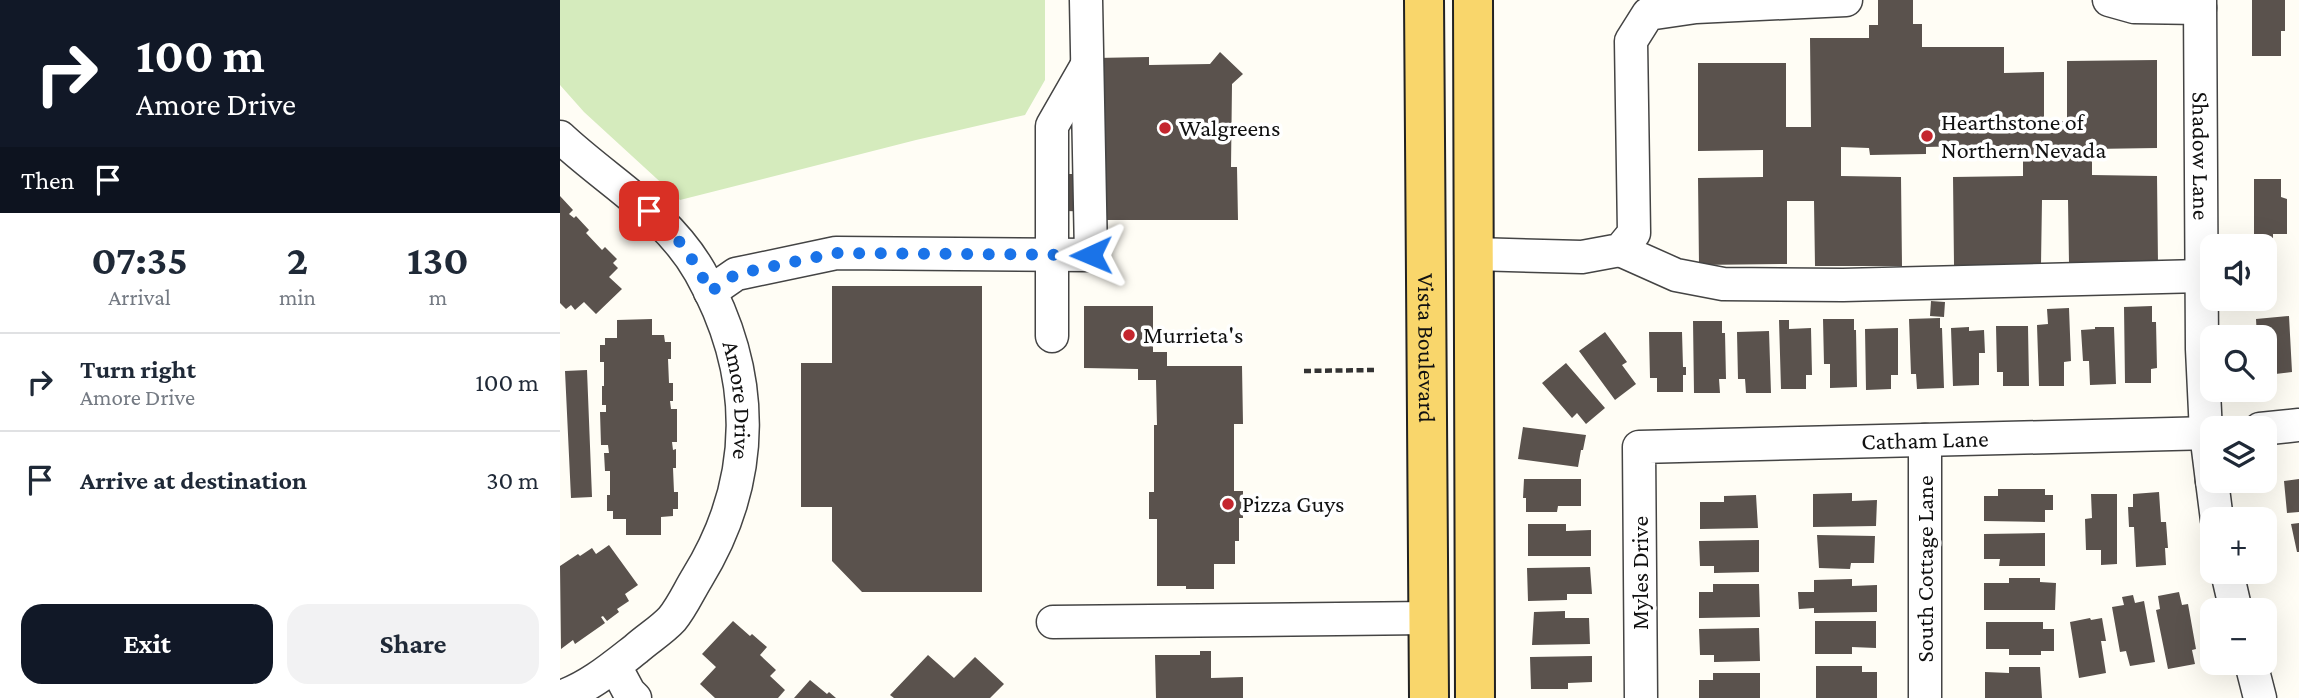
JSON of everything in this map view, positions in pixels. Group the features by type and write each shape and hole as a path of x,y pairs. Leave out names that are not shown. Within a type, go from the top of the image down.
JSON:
{"main road":[{"name":"Vista Boulevard","path":"1424,0 1429,698"},
{"name":"Vista Boulevard","path":"1473,0 1475,698"},
{"path":"1428,618 1448,631 1454,651 1454,698"}],"street":[{"path":"710,292 736,274 836,253 1091,255 1086,0"},
{"path":"1620,250 1634,233 1631,41 1648,14 1696,8 1846,0"},
{"path":"2109,0 2134,8 2200,4"},
{"name":"Shadow Lane","path":"2200,4 2202,234"},
{"path":"1052,336 1052,126 1087,65"},
{"name":"Amore Drive","path":"560,137 661,220 679,240 700,272 727,328 736,359 743,417 741,469 728,516 714,551 672,619 615,666 560,697"},
{"path":"1474,254 1582,257 1620,250 1676,275 1723,284 1843,285 2200,276"},
{"name":"Shadow Lane","path":"2202,311 2208,416"},
{"path":"2277,427 2299,425"},
{"name":"Catham Lane","path":"1639,447 2200,433"},
{"name":"South Cottage Lane","path":"1925,440 1926,698"},
{"name":"Myles Drive","path":"1639,447 1641,698"},
{"path":"1053,622 1428,618"},
{"path":"615,666 635,698"},
{"path":"2254,675 2259,698"}],"path":[{"path":"1304,371 1374,370"}],"green space":[{"path":"560,0 1045,0 1045,80 1025,115 680,200 584,112 560,85"}],"building":[{"name":"Hearthstone of Northern Nevada","path":"1878,0 1913,0 1913,24 1922,24 1922,47 2004,47 2004,73 2044,72 2044,121 2067,121 2067,61 2157,60 2157,148 2092,149 2092,175 2157,176 2158,263 2069,263 2068,200 2042,200 2041,265 1954,265 1953,177 2023,176 2023,146 1992,146 1992,160 1966,160 1965,146 1926,147 1926,154 1870,155 1869,148 1841,147 1841,176 1901,177 1902,266 1815,266 1814,201 1787,201 1787,264 1699,265 1698,178 1763,177 1763,150 1698,151 1698,63 1786,63 1786,127 1811,127 1810,38 1869,38 1869,25 1878,25"},
{"path":"2252,0 2285,0 2285,31 2281,31 2281,56 2252,56"},
{"name":"Walgreens","path":"1220,52 1243,74 1232,84 1231,167 1237,167 1238,220 1099,220 1098,212 1066,211 1066,174 1098,174 1095,58 1149,57 1149,65 1210,64"},
{"path":"2254,179 2281,179 2281,197 2287,199 2287,234 2254,234"},
{"path":"560,196 573,210 569,214 574,218 576,216 589,230 586,233 602,250 605,247 617,259 613,263 618,268 609,277 622,289 596,314 584,302 575,310 571,305 566,309 560,303"},
{"path":"832,286 982,286 982,592 862,592 832,561 832,507 801,507 801,363 832,363"},
{"path":"1931,301 1945,302 1944,317 1930,316"},
{"path":"1084,306 1153,306 1153,352 1167,352 1167,366 1242,366 1243,424 1234,424 1234,491 1243,491 1243,518 1239,518 1239,541 1235,541 1235,564 1214,564 1214,589 1157,586 1157,519 1149,519 1149,492 1154,492 1156,380 1138,380 1138,369 1084,368"},
{"path":"2152,306 2152,322 2156,322 2157,368 2151,369 2151,383 2125,383 2124,307"},
{"path":"2069,308 2071,361 2064,362 2064,386 2039,386 2037,325 2048,324 2047,309"},
{"path":"2289,316 2292,372 2277,374 2277,325 2256,325 2256,319"},
{"path":"1940,318 1944,388 1917,389 1916,374 1911,374 1909,319"},
{"path":"652,319 652,335 664,335 665,342 671,342 671,359 668,359 669,383 673,383 671,409 677,409 677,442 672,442 673,450 676,449 676,468 673,468 678,509 673,509 673,516 661,517 661,535 626,535 626,519 613,519 613,511 607,511 610,471 605,471 604,453 609,453 608,445 601,445 600,412 606,412 606,405 602,405 604,362 600,362 600,345 605,345 605,338 617,338 617,320"},
{"path":"1823,319 1854,319 1857,387 1830,388 1830,364 1824,364"},
{"path":"1779,320 1789,320 1789,329 1811,328 1812,375 1806,375 1806,389 1781,389"},
{"path":"1693,321 1722,321 1722,333 1725,333 1726,379 1719,379 1720,393 1694,393"},
{"path":"1996,326 2028,326 2029,386 2003,386 2003,372 1997,372"},
{"path":"1969,327 1969,331 1984,330 1985,353 1979,353 1979,385 1953,386 1951,328"},
{"path":"2114,327 2116,384 2090,385 2089,361 2083,361 2081,330"},
{"path":"1898,328 1898,375 1891,375 1891,389 1866,390 1865,329"},
{"path":"1769,331 1771,393 1746,393 1745,379 1738,379 1737,332"},
{"path":"1605,332 1627,362 1622,365 1636,384 1615,400 1579,351"},
{"path":"1649,332 1682,332 1683,367 1686,367 1683,392 1657,392 1657,378 1650,378"},
{"path":"1566,363 1605,408 1586,424 1577,413 1572,418 1542,383"},
{"path":"587,370 592,497 571,498 565,371"},
{"path":"1523,427 1586,435 1578,467 1518,459"},
{"path":"1524,479 1581,479 1581,506 1558,506 1557,512 1526,512 1526,498 1523,498"},
{"path":"2299,479 2299,512 2287,513 2284,481"},
{"path":"1998,489 2045,489 2045,495 2053,495 2053,510 2045,510 2045,522 1984,521 1984,496 1998,496"},
{"path":"2159,492 2161,522 2166,522 2166,565 2136,567 2134,527 2129,527 2128,507 2133,507 2133,494"},
{"path":"1852,493 1852,501 1877,500 1876,526 1813,527 1813,494"},
{"path":"2091,494 2117,494 2117,564 2101,565 2101,550 2086,550 2085,519 2092,518"},
{"path":"1756,495 1758,528 1700,529 1700,502 1724,502 1724,496"},
{"path":"2299,523 2299,552 2297,552 2291,524"},
{"path":"1528,524 1566,524 1566,531 1591,530 1591,556 1528,556"},
{"path":"2045,533 2045,566 1999,566 2000,559 1984,559 1984,534"},
{"path":"1817,535 1875,536 1874,563 1851,563 1850,569 1819,568"},
{"path":"1759,540 1759,572 1714,573 1714,566 1700,566 1699,541"},
{"path":"609,545 638,585 625,594 629,601 617,609 619,612 607,621 601,617 605,623 575,644 573,640 561,649 560,566 592,548 596,554"},
{"path":"1590,567 1592,594 1567,594 1567,600 1528,601 1527,568"},
{"path":"2009,578 2040,578 2040,582 2056,583 2055,610 1984,610 1984,583 2009,583"},
{"path":"1852,579 1852,586 1877,585 1877,612 1814,613 1814,608 1799,609 1798,592 1814,592 1814,580"},
{"path":"1713,584 1759,584 1760,617 1699,618 1699,592 1713,592"},
{"path":"2179,592 2182,605 2188,604 2196,649 2192,650 2195,664 2168,669 2156,610 2160,609 2158,596"},
{"path":"2133,595 2135,603 2144,601 2155,662 2130,666 2126,651 2120,652 2112,607 2124,605 2122,597"},
{"path":"1565,611 1565,618 1589,618 1590,644 1532,645 1534,612"},
{"path":"2102,618 2106,641 2101,641 2106,673 2079,678 2070,622"},
{"path":"733,621 767,647 760,655 776,670 770,676 785,690 778,698 715,698 700,684 716,667 702,654"},
{"path":"1815,621 1876,621 1876,648 1852,647 1852,654 1815,654"},
{"path":"1986,622 2043,622 2043,629 2054,629 2054,651 2041,651 2041,655 2009,655 2009,649 1986,649"},
{"path":"1759,628 1760,661 1714,662 1714,655 1700,655 1699,629"},
{"path":"1200,651 1211,651 1211,678 1243,677 1243,698 1156,698 1155,655 1200,655"},
{"path":"928,655 954,678 975,657 1004,684 990,698 894,698 890,695"},
{"path":"1592,656 1592,682 1568,683 1568,689 1531,689 1530,657"},
{"path":"1816,666 1862,666 1862,672 1877,672 1877,698 1816,698"},
{"path":"2009,667 2040,667 2042,698 1985,698 1985,672 2009,673"},
{"path":"1713,673 1760,673 1760,698 1699,698 1699,680 1713,680"},
{"path":"810,680 827,694 829,692 836,698 794,698"}],"place":[{"name":"Walgreens","path":"1165,128"},
{"name":"Hearthstone of Northern Nevada","path":"1927,136"},
{"name":"Murrieta's","path":"1129,335"},
{"name":"Pizza Guys","path":"1228,504"}],"route":[{"path":"649,211 679,240 710,292 736,274 836,253 1091,255"}]}
